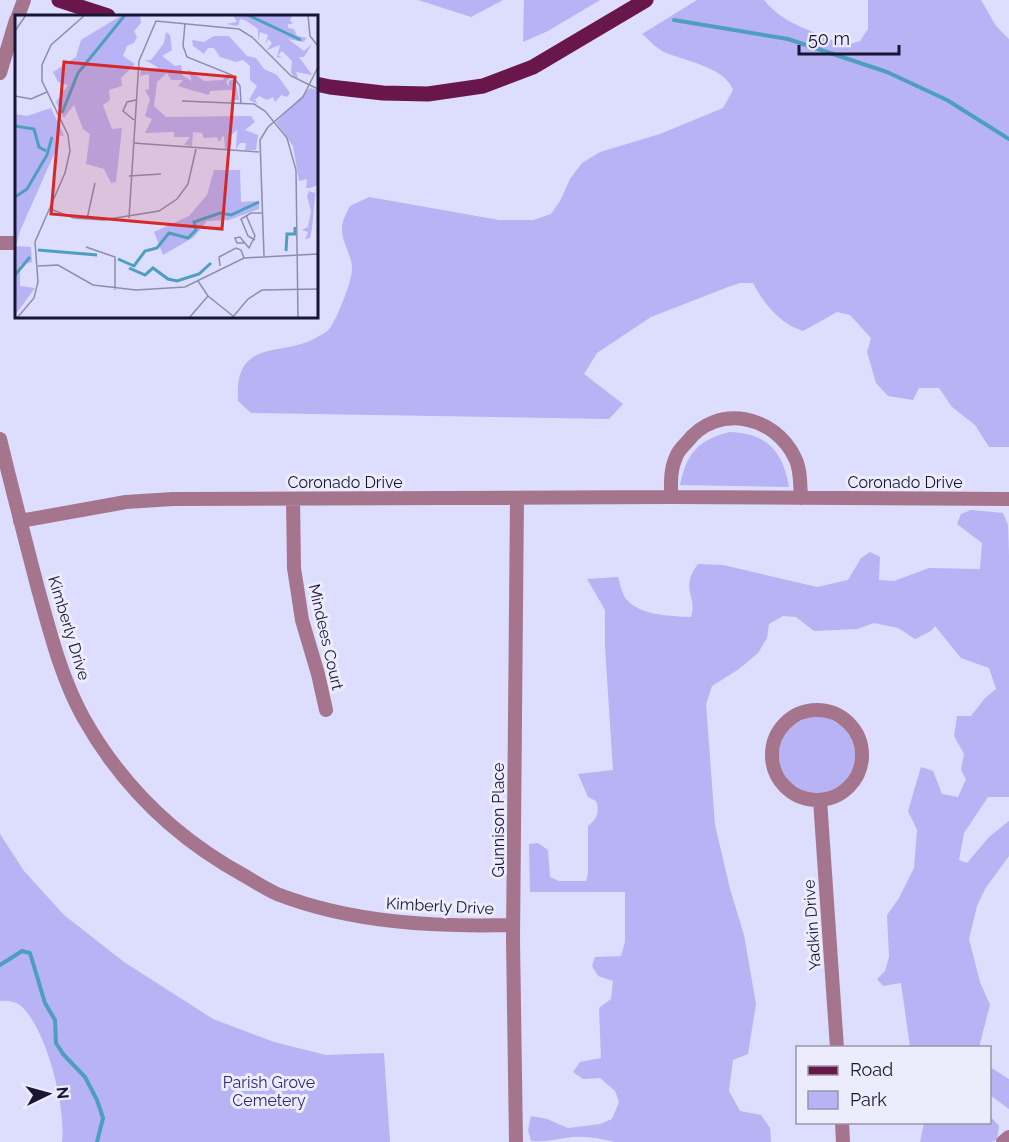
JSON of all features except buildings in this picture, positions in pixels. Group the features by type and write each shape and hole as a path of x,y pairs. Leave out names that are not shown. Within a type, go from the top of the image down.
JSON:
{"main road":[{"path":"58,0 105,15"},
{"path":"318,84 382,93 423,94 483,86 533,67 646,0"}],"street":[{"path":"18,15 24,0"},
{"path":"0,73 15,24"},
{"path":"671,497 671,472 676,455 695,431 723,418 755,420 775,431 785,440 796,460 801,498"},
{"name":"Kimberly Drive","path":"0,440 54,646 83,717 135,791 171,827 222,864 276,893 327,908 387,921 441,925 513,926"},
{"name":"Coronado Drive","path":"20,521 126,502 173,499 671,497 1009,499"},
{"name":"Gunnison Place","path":"516,1142 513,926 517,498"},
{"name":"Mindees Court","path":"293,499 294,568 302,620 326,710"},
{"path":"820,710 837,715 850,724 858,735 862,751 861,765 854,782 842,793 820,800 802,798 790,791 779,780 772,763 773,744 782,727 792,717 820,710"},
{"name":"Yadkin Drive","path":"820,800 837,1046"},
{"path":"842,1124 843,1142"},
{"path":"1003,1142 1009,1137"}],"green space":[{"path":"418,0 503,0 471,17"},
{"path":"524,0 600,0 548,31 523,42"},
{"path":"697,0 764,0 791,22 844,46 860,41 868,29 868,0 981,0 996,26 1009,39 1009,447 989,447 975,425 952,407 939,388 919,388 913,400 888,396 876,383 867,352 871,338 850,315 837,312 803,331 780,318 762,298 753,283 740,283 728,287 651,317 597,353 584,374 623,404 609,419 251,413 238,401 239,380 244,366 252,357 305,343 325,332 333,323 352,273 352,263 342,228 350,206 369,197 499,220 533,220 551,214 570,179 582,163 600,152 660,134 723,108 733,90 729,82 713,70 664,52 642,34"},
{"path":"729,432 754,436 771,446 782,463 789,487 680,485 686,464 695,450 701,444"},
{"path":"971,510 1003,513 1008,525 1009,797 988,797 964,833 959,860 967,863 989,837 1009,821 1009,856 985,889 977,906 969,939 980,982 990,1005 979,1046 910,1046 901,983 883,986 877,979 885,971 889,957 887,915 899,898 914,868 917,830 908,811 921,767 933,771 942,794 958,797 966,779 961,770 964,754 954,736 957,716 971,716 985,698 996,689 989,668 961,658 935,626 931,631 915,639 898,628 874,623 857,629 814,631 796,617 783,616 769,624 767,638 758,653 739,669 712,686 706,704 715,825 730,889 744,935 756,1004 748,1054 733,1060 729,1091 740,1111 761,1115 770,1128 771,1142 615,1142 578,1137 531,1141 528,1130 531,1116 547,1119 568,1128 600,1124 612,1119 619,1102 615,1091 600,1078 583,1079 573,1072 580,1062 601,1058 599,1008 611,999 613,981 598,976 592,966 595,957 621,956 625,942 625,892 530,892 529,844 538,843 548,850 550,877 559,881 586,881 588,826 596,818 598,809 596,801 588,797 578,774 613,770 605,647 605,610 587,579 618,577 624,596 637,608 654,614 691,617 693,610 689,586 698,564 723,565 817,587 848,580 861,558 870,552 880,557 879,580 894,581 929,568 980,569 982,543 957,524 961,514"},
{"path":"810,717 824,717 838,723 849,734 855,748 852,770 844,782 824,793 810,793 796,787 785,776 779,762 779,748 785,734 796,723"},
{"name":"Parish Grove Cemetery","path":"0,834 24,871 64,915 124,962 213,1019 274,1042 326,1055 384,1053 390,1142 62,1142 63,1128 58,1092 41,1037 23,1007 14,1002 0,1001"},
{"path":"991,1068 1009,1079 1009,1109 991,1096"},
{"path":"991,1117 999,1126 997,1140 991,1142 920,1142 924,1124 991,1124"}],"waterway":[{"path":"674,20 788,39 887,72 947,100 1009,139"},
{"path":"0,965 22,951 30,953 45,1003 55,1020 56,1043 63,1054 85,1077 97,1100 103,1118 97,1142"}]}
